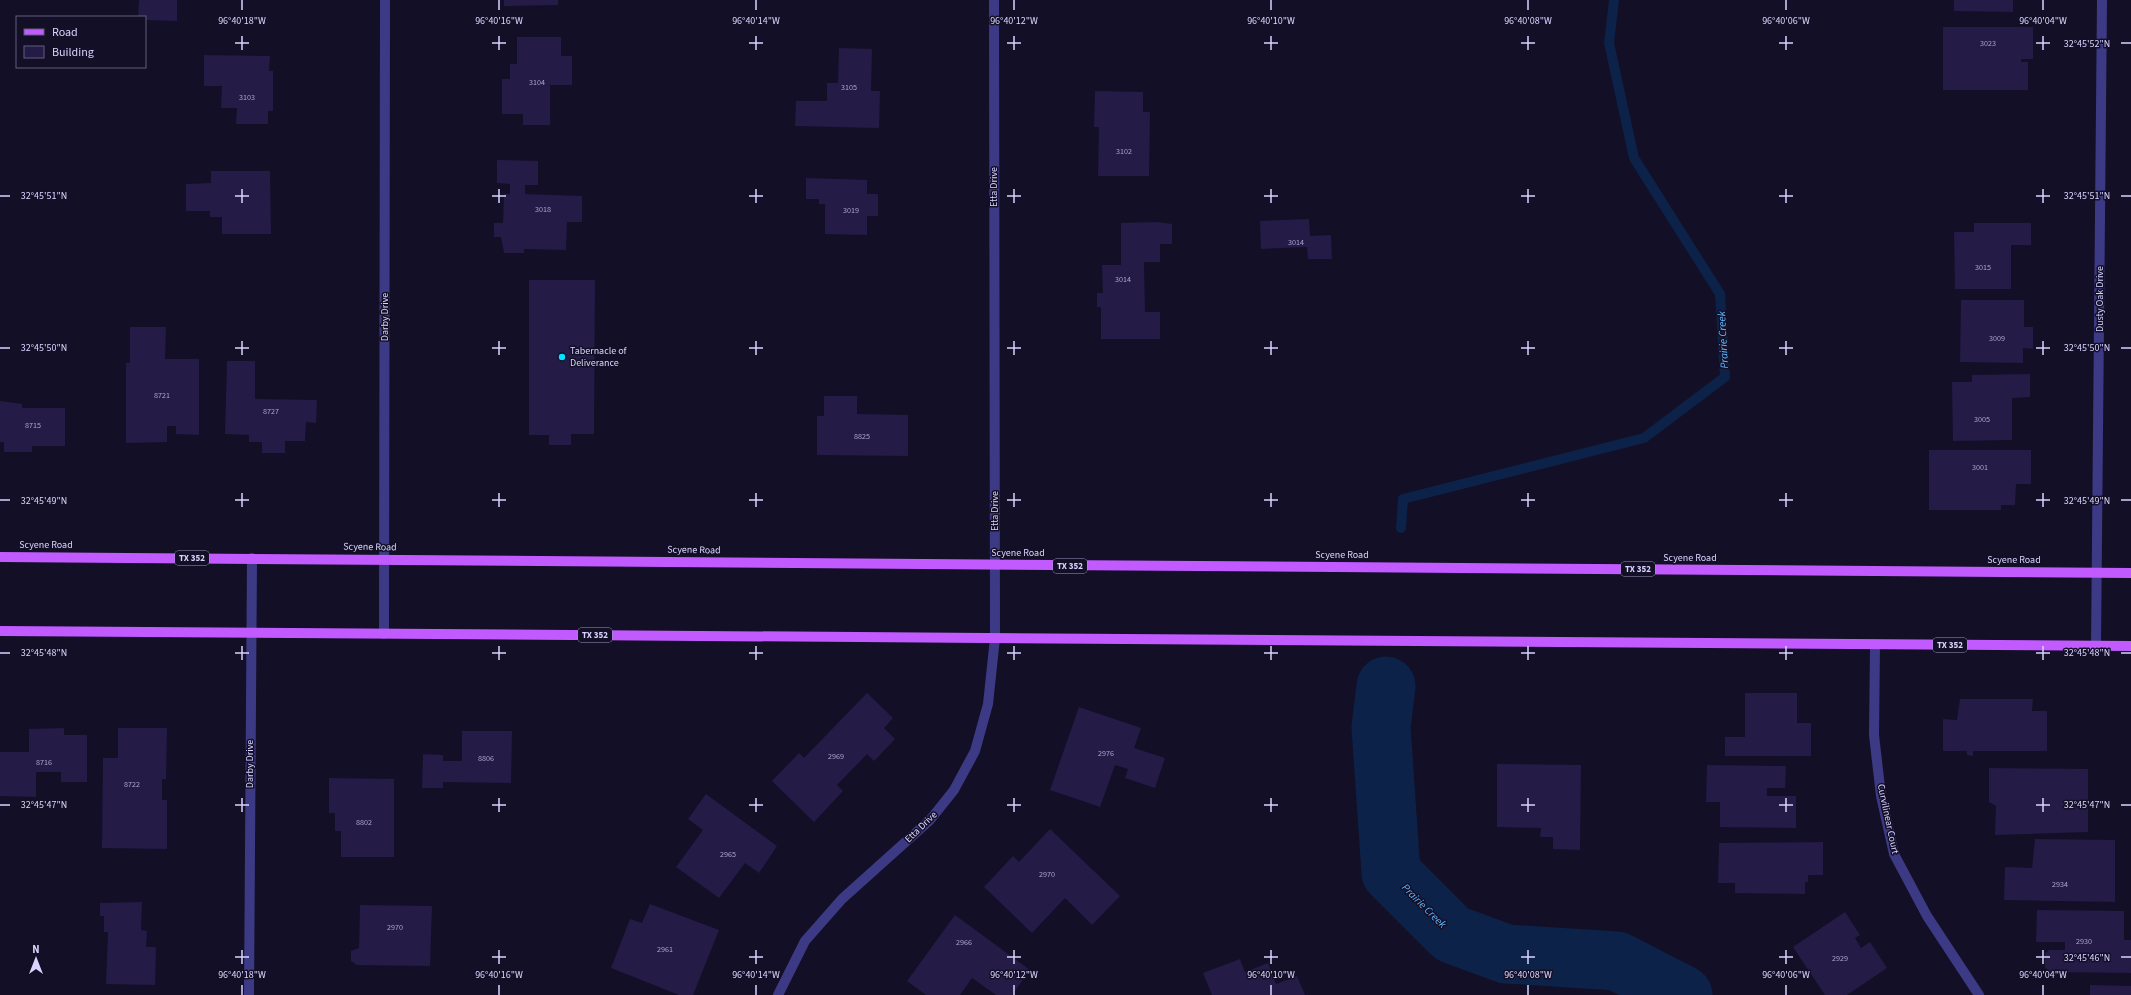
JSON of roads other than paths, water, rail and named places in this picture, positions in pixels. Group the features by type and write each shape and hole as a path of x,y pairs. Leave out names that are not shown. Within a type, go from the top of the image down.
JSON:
{"main road":[{"name":"Scyene Road","path":"0,556 995,566 2131,573"},
{"name":"TX 352","path":"0,631 2131,646"}],"street":[{"name":"Darby Drive","path":"384,634 385,0"},
{"name":"Etta Drive","path":"778,995 805,941 842,899 930,820 954,790 975,751 986,710 995,638 994,0"},
{"name":"Dusty Oak Drive","path":"2096,646 2098,573 2102,0"},
{"name":"Darby Drive","path":"249,995 252,558"},
{"name":"Curvilinear Court","path":"1875,645 1874,736 1881,796 1894,854 1926,916 1979,995"}],"waterway":[{"name":"Prairie Creek","path":"1401,528 1403,499 1644,438 1725,377 1720,294 1634,158 1609,43 1614,0"},
{"name":"Prairie Creek","path":"1386,686 1381,727 1391,873 1452,934 1506,954 1617,961 1683,995"}],"place":[{"name":"Tabernacle of Deliverance","path":"562,357"}]}
